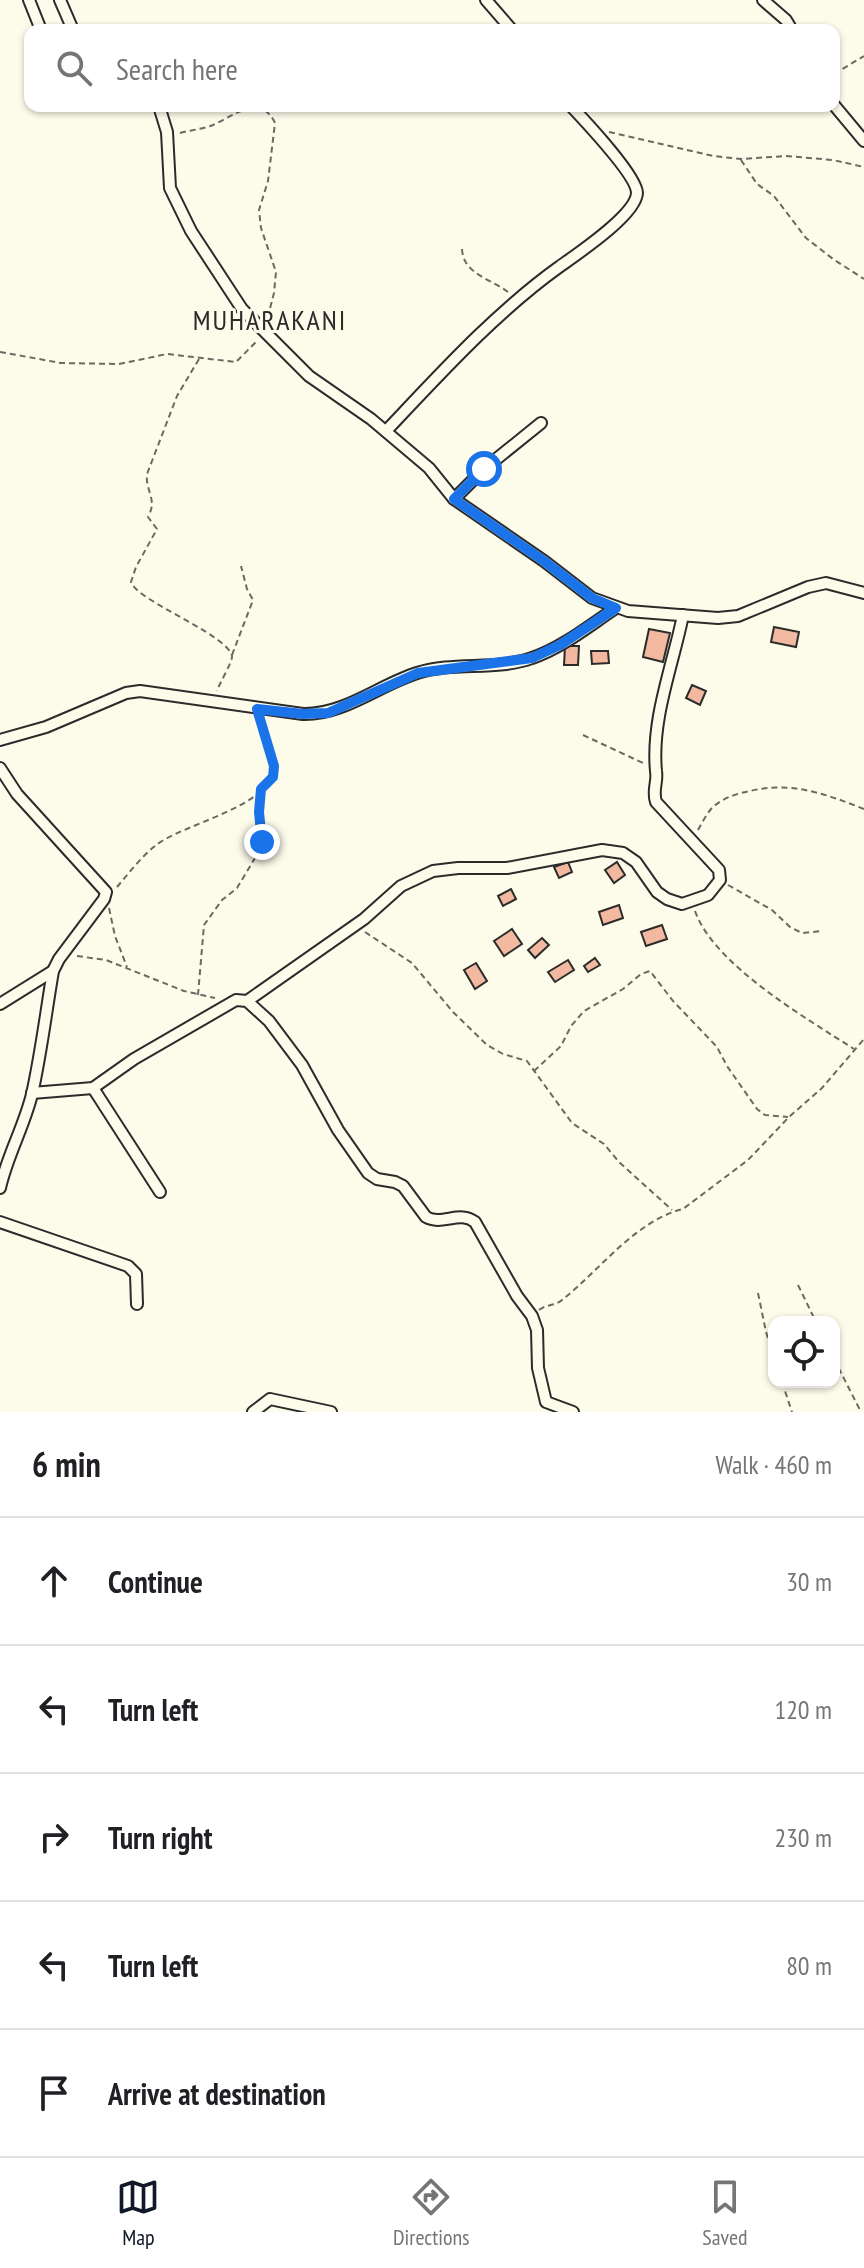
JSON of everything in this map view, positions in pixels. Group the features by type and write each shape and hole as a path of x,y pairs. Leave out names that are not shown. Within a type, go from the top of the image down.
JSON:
{"street":[{"path":"29,0 39,24"},
{"path":"60,0 70,24"},
{"path":"486,0 507,24"},
{"path":"763,0 788,24"},
{"path":"162,112 167,135 170,188 191,231 242,309 309,376 386,431 429,468 454,499 592,598 616,608 718,618 738,616 808,587 826,583 864,593"},
{"path":"386,431 517,302 596,239 636,199 637,188 627,172 576,112"},
{"path":"840,112 864,141"},
{"path":"454,499 484,469 541,423"},
{"path":"0,740 46,727 126,693 156,691 257,709 318,715 328,713 397,680 432,669 532,658 560,645 616,608"},
{"path":"32,1093 93,1088 134,1059 242,1000 353,925 401,886 433,871 507,868 602,850 623,853 636,862 657,892 667,899 682,904 708,895 720,880 719,870 656,802 654,793 658,727 683,615"},
{"path":"0,768 17,794 107,894 53,971 32,1093 0,1188"},
{"path":"0,1004 53,971"},
{"path":"242,1000 269,1021 302,1065 338,1130 368,1173 377,1179 403,1186 431,1221 471,1218 532,1316 537,1330 543,1397 546,1402 573,1412"},
{"path":"93,1088 160,1192"},
{"path":"0,1222 128,1266 136,1274 137,1304"},
{"path":"253,1412 270,1399 331,1412"}],"path":[{"path":"840,70 864,56"},
{"path":"167,135 210,126 238,112"},
{"path":"0,352 61,363 119,364 167,354 236,362 251,350 263,332 274,293 276,272 261,228 259,210 268,181 274,140 275,123 266,112"},
{"path":"592,129 713,156 741,159 786,156 833,160 864,167"},
{"path":"741,159 757,184 774,196 806,238 864,279"},
{"path":"462,249 464,263 509,292 517,302"},
{"path":"201,357 181,387 147,474 153,501 148,517 157,529 131,582 138,593 179,615 220,643 232,657"},
{"path":"216,700 221,678 253,600 241,566"},
{"path":"128,969 115,936 107,894 155,845 247,801 273,777 274,766 257,709"},
{"path":"583,735 656,771"},
{"path":"692,839 709,810 721,800 770,786 812,791 864,809"},
{"path":"198,995 204,925 222,900 237,888 261,848 261,789"},
{"path":"720,880 772,910 790,927 802,933 823,931"},
{"path":"694,902 705,934 723,953 786,1005 854,1049"},
{"path":"353,925 412,963 453,1012 487,1045 503,1054 527,1061 572,1123 604,1144 619,1162 673,1211"},
{"path":"59,959 89,957 106,960 198,995 242,1000"},
{"path":"534,1071 554,1054 584,1011 648,971 717,1047 757,1109 765,1115 789,1117"},
{"path":"532,1316 547,1304 562,1300 598,1264 622,1248 643,1228 673,1211 683,1209 748,1160 822,1088 864,1039"},
{"path":"798,1285 813,1316"},
{"path":"758,1293 768,1338"},
{"path":"840,1371 861,1412"},
{"path":"784,1388 792,1412"}],"building":[{"path":"774,627 799,632 796,647 771,642"},
{"path":"649,629 670,633 663,662 643,657"},
{"path":"565,646 579,646 578,665 564,665"},
{"path":"591,651 608,651 609,663 592,664"},
{"path":"692,685 706,691 700,705 686,698"},
{"path":"568,862 572,872 559,878 554,867"},
{"path":"617,862 625,875 614,883 605,870"},
{"path":"511,889 516,899 503,906 498,896"},
{"path":"619,905 623,918 603,925 599,912"},
{"path":"662,925 667,939 646,946 641,932"},
{"path":"512,929 522,944 504,956 494,941"},
{"path":"542,938 549,945 535,958 528,950"},
{"path":"595,958 600,965 588,972 584,966"},
{"path":"568,960 574,970 555,982 548,972"},
{"path":"476,963 487,981 475,989 464,970"}],"district":[{"name":"MUHARAKANI","path":"270,319"}],"route":[{"path":"262,842 259,812 261,789 273,777 274,766 257,709 318,715 397,680 432,669 522,661 560,645 616,608 592,598 454,499 484,469"}]}
